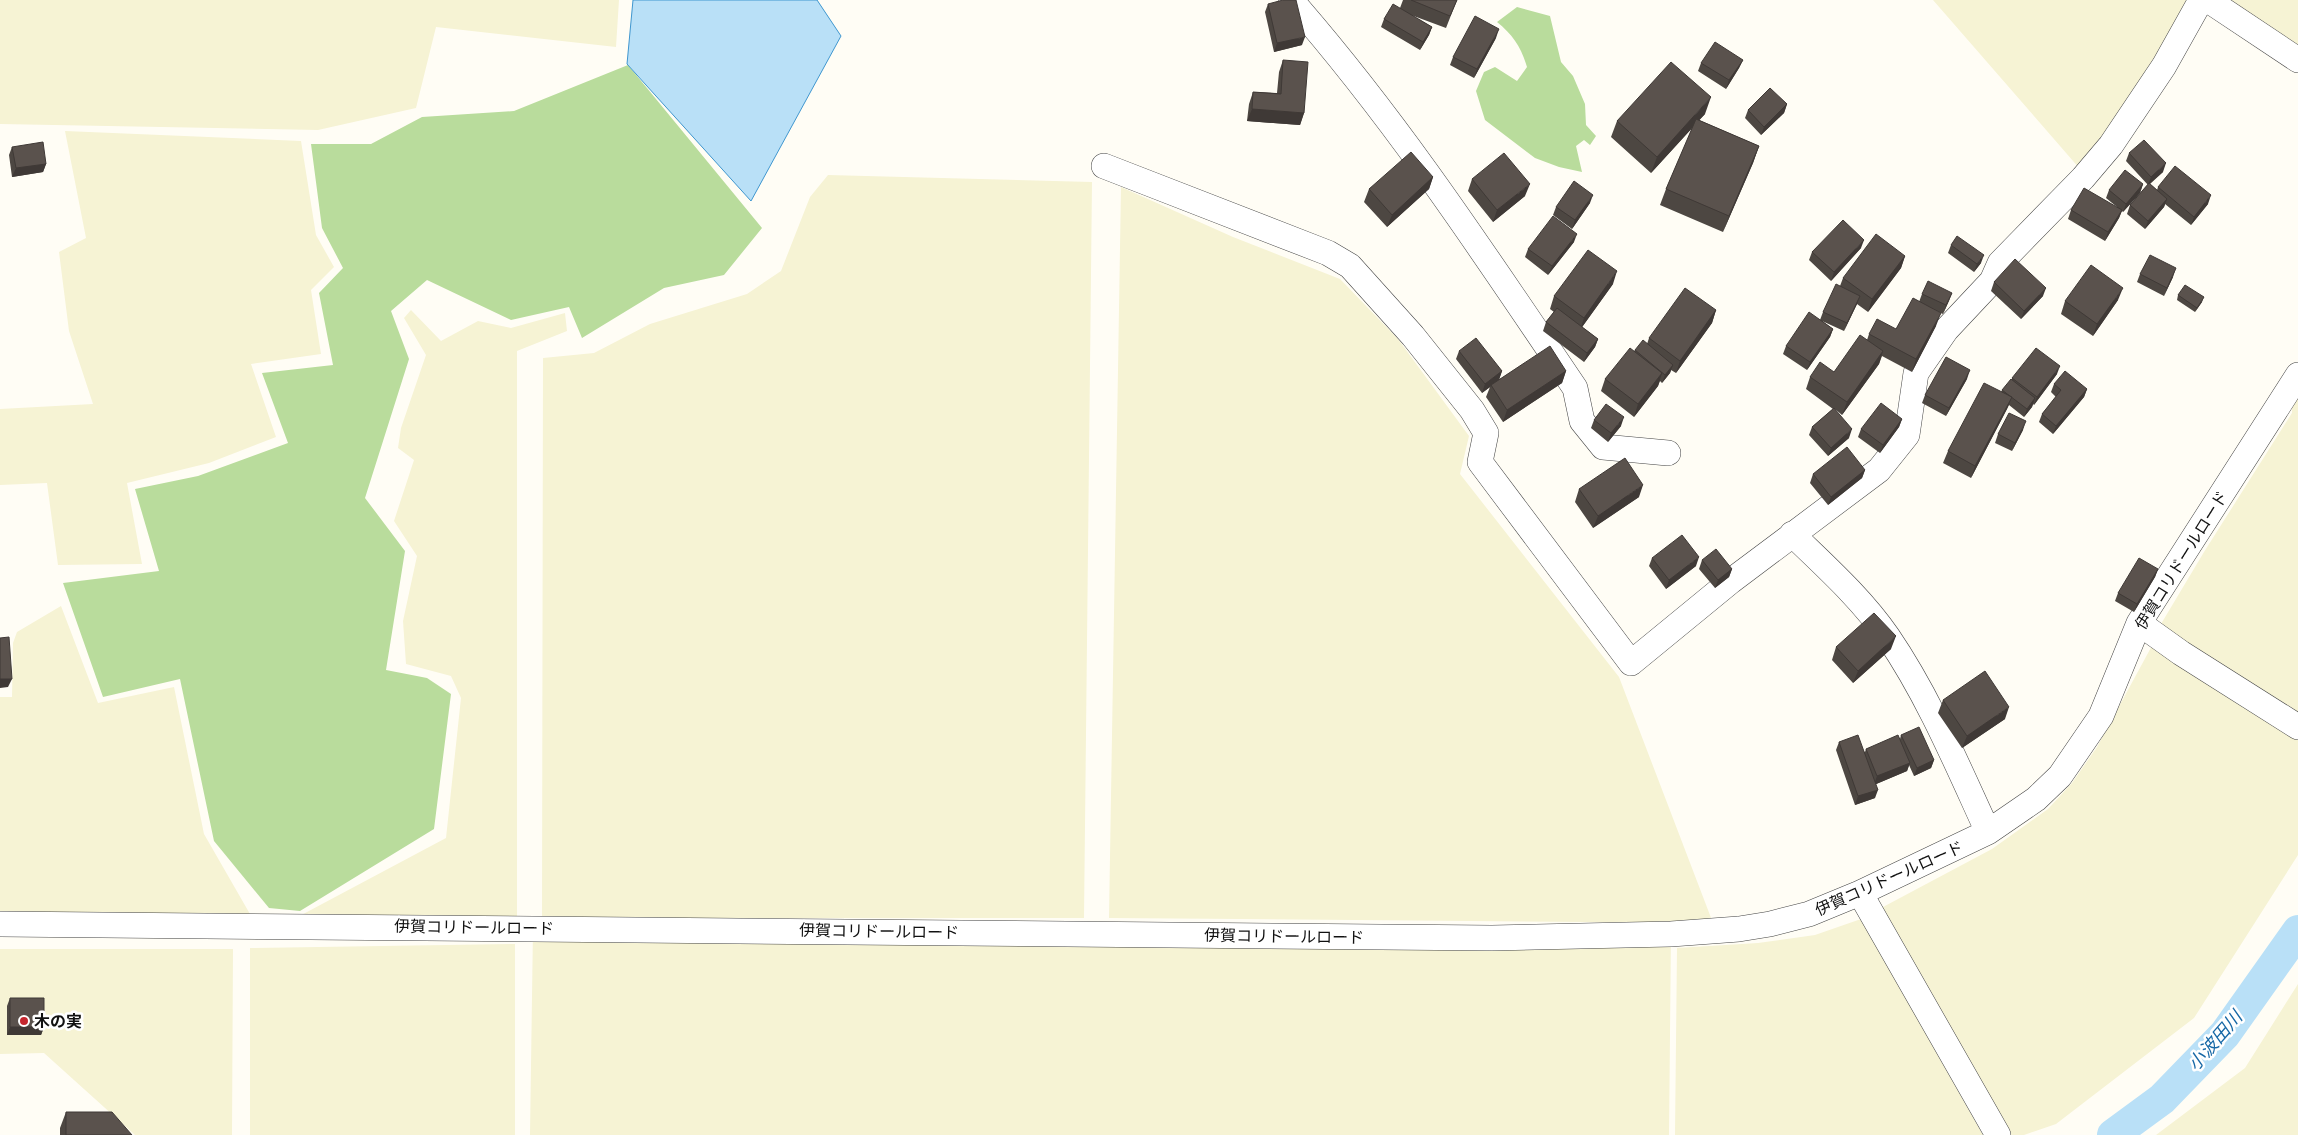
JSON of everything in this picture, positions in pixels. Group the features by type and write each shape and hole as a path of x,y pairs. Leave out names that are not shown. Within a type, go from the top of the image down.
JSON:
{"street":[{"path":"1291,0 1323,36 1447,198 1575,388 1582,421 1603,447 1668,453"},
{"path":"1104,166 1328,253 1350,266 1413,336 1472,410 1486,433 1480,462 1631,664 1672,628 1792,534 1879,470 1907,435 1916,373 1946,330 1992,281 2000,263 2083,178 2112,145 2164,66 2201,0"},
{"path":"2208,0 2298,60"},
{"name":"伊賀コリドールロード","path":"0,924 1502,938 1671,934 1738,929 1809,914 1860,894 1988,832 2036,799 2060,776 2101,716 2139,623 2298,375"},
{"path":"1792,534 1840,580 1888,636 1923,696 1988,832"},
{"path":"2139,623 2182,653 2298,727"},
{"path":"1860,894 1998,1135"}],"shaded area":[{"path":"0,0 619,0 616,47 436,27 416,108 318,130 0,124"},
{"path":"1933,0 2193,0 2152,68 2080,169"},
{"path":"2220,0 2298,0 2298,50"},
{"path":"65,131 301,141 316,235 334,267 311,290 321,354 251,364 276,437 209,463 127,483 142,564 58,565 47,483 0,485 0,409 93,404 69,331 59,252 86,238"},
{"path":"828,175 1092,182 1084,918 542,918 543,358 594,353 650,324 747,294 781,271 810,197"},
{"path":"1121,187 1233,237 1340,279 1398,339 1469,436 1460,474 1619,677 1713,923 1109,918"},
{"path":"411,310 441,341 478,321 511,328 565,313 567,331 517,351 517,922 292,920 446,838 461,698 451,676 406,664 403,621 417,556 394,521 414,460 398,448 401,428 426,355 404,318"},
{"path":"2298,392 2298,721 2158,629 2204,552 2292,413 2292,402"},
{"path":"61,606 98,703 174,687 204,834 254,921 0,916 0,697 12,697 13,643 17,632"},
{"path":"2154,642 2298,735 2298,855 2194,1018 2056,1124 2024,1135 2010,1135 1882,915 1883,907 1992,849 2048,809 2072,783 2097,747"},
{"path":"1861,919 1983,1135 1675,1135 1677,948 1758,943 1815,935"},
{"path":"533,928 1671,934 1669,1135 530,1135"},
{"path":"515,944 515,1135 250,1135 250,948"},
{"path":"0,949 233,949 232,1135 135,1135 44,1053 0,1054"},
{"path":"2298,984 2298,1135 2156,1135 2245,1068"}],"green space":[{"path":"1517,7 1550,16 1561,62 1573,76 1585,104 1586,125 1596,136 1590,145 1584,140 1576,146 1582,172 1559,167 1535,158 1485,120 1476,91 1484,72 1495,67 1517,81 1527,67 1516,42 1497,22"},
{"path":"628,65 762,228 724,275 664,288 582,338 569,307 511,320 427,280 391,311 409,359 365,498 405,551 386,670 427,678 451,694 434,829 300,911 269,908 214,841 180,679 103,697 63,583 159,571 135,489 198,476 288,443 262,373 333,365 319,293 343,268 322,228 311,144 371,144 422,117 514,111"}],"water":[{"path":"633,0 817,0 841,36 751,201 627,64"}],"building":[{"path":"1283,0 1296,0 1305,37 1277,43 1268,4"},
{"path":"1411,0 1457,0 1450,16"},
{"path":"1393,4 1432,27 1423,42 1384,19"},
{"path":"1475,16 1499,29 1477,69 1453,57"},
{"path":"1715,42 1743,60 1729,80 1701,63"},
{"path":"1283,60 1308,62 1304,113 1252,109 1253,92 1281,94"},
{"path":"1671,62 1711,97 1657,157 1617,121"},
{"path":"1770,88 1787,104 1764,127 1748,110"},
{"path":"1696,119 1759,146 1729,216 1666,189"},
{"path":"2144,140 2166,163 2151,177 2129,153"},
{"path":"43,142 46,164 16,168 12,147"},
{"path":"1411,152 1433,177 1392,215 1369,189"},
{"path":"1504,153 1530,184 1497,210 1472,179"},
{"path":"2175,166 2211,195 2194,217 2158,187"},
{"path":"2125,170 2143,184 2126,204 2109,190"},
{"path":"1574,181 1593,195 1575,220 1556,207"},
{"path":"2149,183 2167,199 2148,221 2130,205"},
{"path":"2084,188 2122,210 2108,232 2071,210"},
{"path":"1553,216 1577,234 1552,266 1528,249"},
{"path":"1843,220 1864,240 1834,272 1812,252"},
{"path":"1876,234 1905,256 1872,299 1843,278"},
{"path":"1957,236 1984,255 1977,264 1951,245"},
{"path":"1588,250 1617,271 1584,318 1554,296"},
{"path":"2150,255 2176,268 2167,288 2140,274"},
{"path":"2015,259 2046,288 2024,311 1994,282"},
{"path":"2091,265 2123,288 2097,324 2065,301"},
{"path":"1928,281 1952,293 1946,305 1922,294"},
{"path":"1836,284 1860,296 1847,323 1823,312"},
{"path":"2185,285 2204,297 2197,308 2178,295"},
{"path":"1685,288 1716,310 1680,361 1649,338"},
{"path":"1913,298 1941,313 1916,359 1869,334 1877,319 1896,329"},
{"path":"1557,308 1598,339 1587,353 1546,322"},
{"path":"1809,312 1833,329 1810,362 1786,346"},
{"path":"1860,335 1883,351 1847,402 1810,377 1820,362 1834,372"},
{"path":"1476,338 1502,371 1485,384 1459,351"},
{"path":"1643,340 1673,365 1665,375 1635,350"},
{"path":"1550,346 1566,371 1507,410 1491,385"},
{"path":"1630,348 1662,373 1638,404 1605,379"},
{"path":"2036,348 2060,366 2037,397 2012,378"},
{"path":"1946,357 1970,370 1949,408 1925,395"},
{"path":"2065,371 2087,389 2056,426 2042,414 2061,390 2054,384"},
{"path":"2011,379 2035,398 2027,409 2002,390"},
{"path":"1984,383 2012,397 1975,466 1948,451"},
{"path":"1881,403 1902,419 1883,445 1861,429"},
{"path":"1606,404 1624,417 1611,433 1594,420"},
{"path":"1834,408 1852,429 1831,448 1812,427"},
{"path":"2009,413 2026,421 2015,443 1998,434"},
{"path":"1847,447 1865,470 1831,497 1813,474"},
{"path":"1625,458 1643,485 1598,516 1579,489"},
{"path":"1682,535 1699,557 1669,580 1652,558"},
{"path":"1716,549 1732,569 1718,580 1702,560"},
{"path":"2139,558 2158,569 2137,604 2118,593"},
{"path":"1874,613 1896,636 1858,671 1836,647"},
{"path":"9,637 12,679 0,679 0,638"},
{"path":"1985,671 2009,707 1967,736 1943,700"},
{"path":"1919,727 1934,760 1917,768 1901,735"},
{"path":"1858,735 1878,790 1858,796 1839,742"},
{"path":"1898,735 1910,763 1877,776 1866,749"},
{"name":"木の実","path":"10,998 44,998 44,1027 10,1027"},
{"path":"66,1112 112,1112 132,1135 66,1135"}],"waterway":[{"name":"小波田川","path":"2113,1135 2162,1099 2225,1034 2298,931"}],"place":[{"name":"木の実","path":"24,1021"}]}
